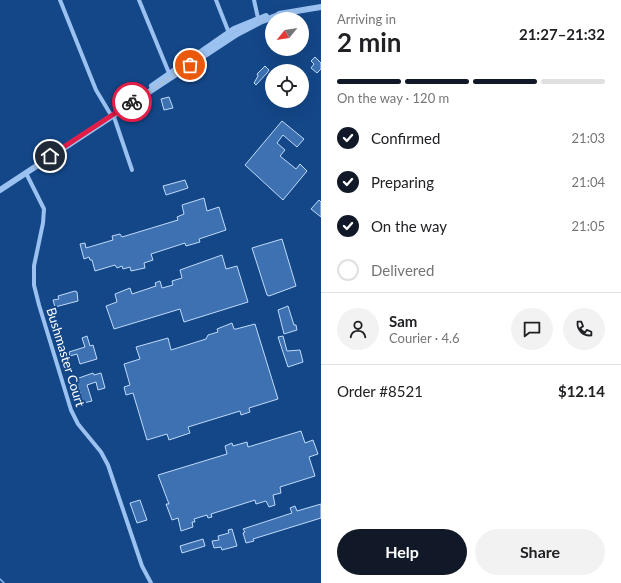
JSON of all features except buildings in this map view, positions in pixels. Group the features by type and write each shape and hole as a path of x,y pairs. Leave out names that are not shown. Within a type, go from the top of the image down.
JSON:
{"street":[{"path":"60,0 96,90 112,115 132,170"},
{"path":"139,0 170,75"},
{"path":"216,0 230,35"},
{"path":"254,0 259,20"},
{"path":"0,190 230,35 259,20 281,14 321,7"},
{"name":"Bushmaster Court","path":"26,173 42,203 45,216 34,266 36,294 68,403 78,424 101,452 108,466 142,566 151,583"}],"waterway":[{"path":"0,579 4,583"}],"way so far":[{"path":"132,102 190,65"}],"route":[{"path":"50,156 132,102"}]}
